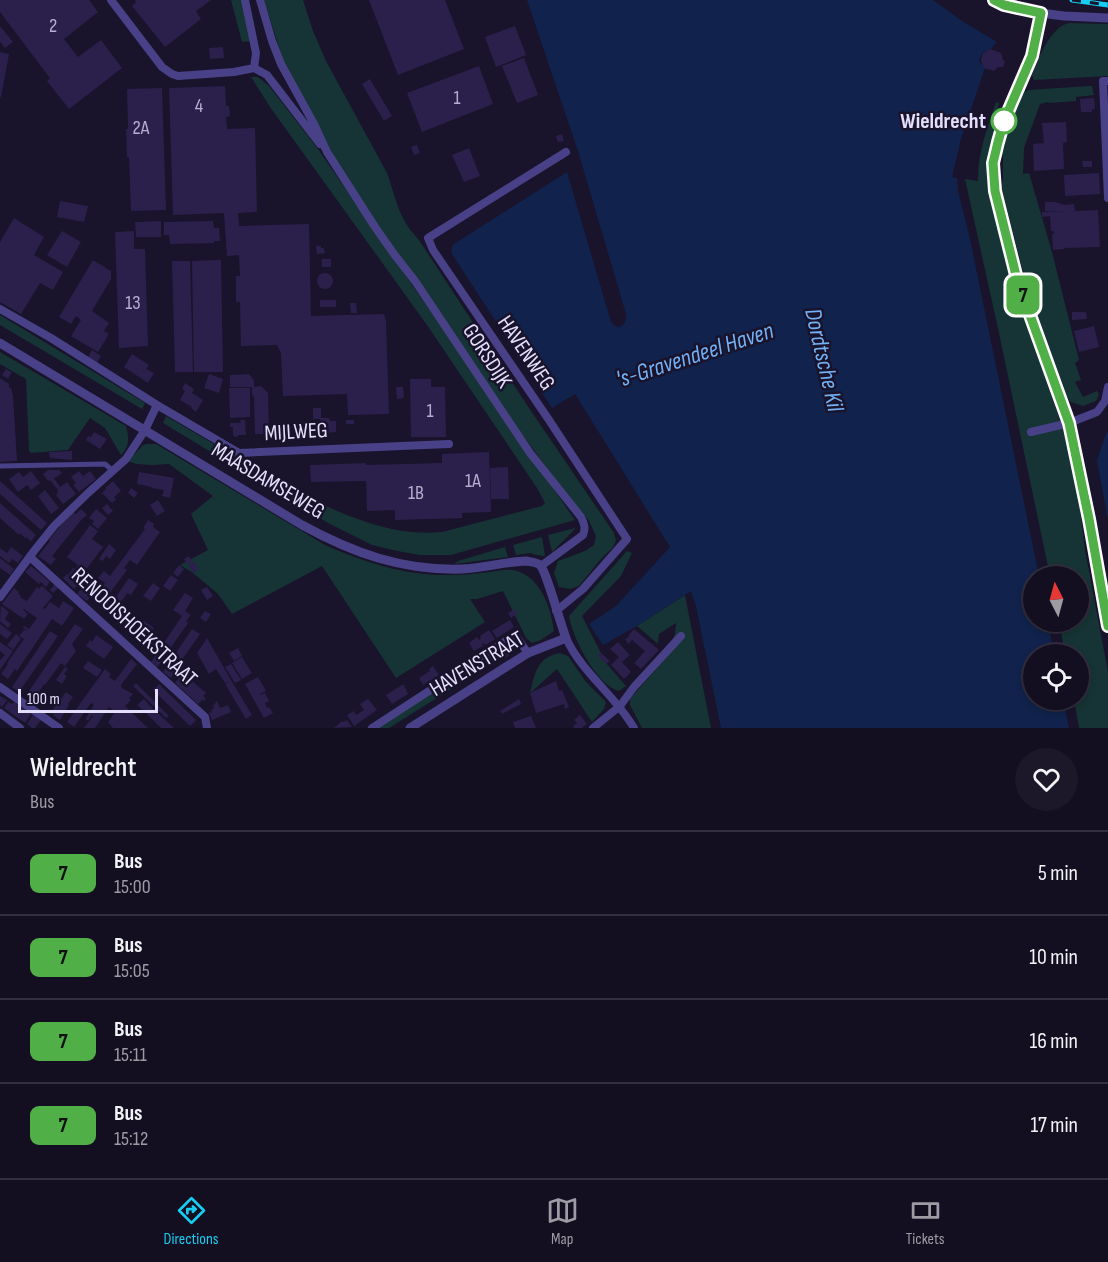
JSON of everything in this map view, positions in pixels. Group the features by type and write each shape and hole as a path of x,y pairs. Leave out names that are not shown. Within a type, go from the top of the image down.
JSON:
{"street":[{"path":"111,0 162,67 178,76 234,72 254,68 256,52 245,0"},
{"name":"GORSDIJK","path":"260,0 281,64 327,152"},
{"path":"994,0 1004,5 1041,13 1108,18"},
{"path":"1041,13 1032,56 1004,121 994,158 995,191 1017,279 1069,423 1108,626"},
{"name":"GORSDIJK","path":"254,68 267,75 327,152 375,227 415,281 530,453 581,517 585,527 583,535 541,566"},
{"path":"1106,81 1108,198"},
{"name":"HAVENWEG","path":"556,611 583,590 627,539 433,250 428,238 566,152"},
{"name":"MIJLWEG","path":"0,309 238,453 449,444"},
{"name":"MAASDAMSEWEG","path":"0,343 302,525 357,552 390,562 425,568 463,569 526,561 541,566"},
{"path":"1031,432 1069,423 1097,412 1105,400 1108,387"},
{"path":"0,597 54,526 128,457 157,405"},
{"path":"0,466 105,464 113,471"},
{"name":"RENOOISHOEKSTRAAT","path":"30,557 205,717 207,728"},
{"path":"541,566 566,638 579,662 620,706 634,728"},
{"path":"372,728 515,635 528,653"},
{"path":"593,728 620,706 634,687 681,636"},
{"name":"HAVENSTRAAT","path":"410,728 528,653 566,638"},
{"path":"0,687 59,728"},
{"path":"0,713 20,728"}],"green space":[{"path":"231,0 242,0 251,41 242,42"},
{"path":"264,0 303,0 326,61 387,173 406,223 614,533 616,541 613,547 579,586 570,589 559,587 554,573 558,561 585,551 594,545 596,536 589,521 513,422 333,160 291,80"},
{"path":"1069,23 1108,24 1108,76 1034,80 1032,75 1046,44 1056,30"},
{"path":"251,77 258,77 269,86 318,149 575,520 451,555 420,555 397,551 372,545 328,523 163,423 166,416 320,503 368,523 393,529 442,532 542,506 545,503 427,325 270,107"},
{"path":"1092,86 1094,95 1076,97 1076,101 1040,104 1024,148 1023,174 1029,173 1052,252 1079,360 1075,363 1081,380 1075,382 1083,397 1097,391 1099,395 1096,401 1083,406 1071,402 1067,397 1026,283 1001,186 1003,158 1001,150 1008,127 1024,91"},
{"path":"996,102 999,103 998,108 1000,109 995,121 997,122 988,157 988,181 1013,285 1061,423 1076,477 1088,566 1048,566 965,179 978,181 981,150"},
{"path":"0,315 145,403 142,409 0,325"},
{"path":"0,352 126,426 128,442 124,452 121,455 105,428 90,418 68,450 31,453 29,451 26,379 0,364"},
{"path":"156,444 325,545 354,557 386,567 433,575 507,570 522,573 537,585 547,602 554,631 532,643 526,638 503,591 470,599 485,622 396,678 322,566 232,614 218,594 180,565 208,550 191,514 213,496 169,464 136,464 128,461 143,445"},
{"path":"575,529 552,552 548,535"},
{"path":"542,537 545,556 530,553 516,555 513,545"},
{"path":"505,547 508,557 454,564 458,561"},
{"path":"627,551 632,553 621,576 582,616 606,663 626,686 619,691 602,680 594,671 580,648 569,616"},
{"path":"1089,571 1108,672 1108,728 1079,728 1076,710 1089,710 1089,644 1063,644 1061,632 1089,632"},
{"path":"685,595 711,728 642,728 630,705 630,699 665,659 675,634 676,623 659,634 658,644 637,626"},
{"path":"512,642 518,647 389,728 370,728 505,643"},
{"path":"560,653 568,656 586,682 606,702 604,709 592,722 557,669 530,693 538,667 546,658"}],"water":[{"path":"527,0 933,0 997,42 991,49 983,52 979,61 985,68 961,139 952,177 957,178 1037,566 1023,566 1023,632 1050,632 1052,644 1023,644 1023,710 1065,710 1069,728 721,728 691,591 603,645 589,624 616,606 670,547 575,394 552,408 451,251 454,244 567,172 611,322 617,327 622,326 626,314 578,151"},
{"path":"1108,431 1108,520 1097,461"}],"building":[{"path":"0,0 89,0 98,12 64,39 78,57 101,40 122,68 69,109 47,81 50,78 0,12"},
{"path":"135,0 211,0 196,11 201,19 165,47 132,6"},
{"path":"369,0 445,0 464,49 398,75"},
{"path":"0,26 13,42 5,48 0,42"},
{"path":"515,26 526,55 496,67 485,37"},
{"path":"223,47 224,58 210,59 209,48"},
{"path":"990,49 1001,53 1005,61 1003,67 998,67 994,71 984,68 981,61 983,53"},
{"path":"0,52 9,54 1,97 0,97"},
{"path":"524,58 538,95 517,103 502,66"},
{"path":"479,66 493,104 422,132 407,93"},
{"path":"370,79 392,116 384,121 362,84"},
{"path":"225,86 226,106 229,106 230,116 226,117 227,129 255,128 257,212 238,213 239,226 309,224 311,316 384,314 389,414 348,415 347,394 283,396 281,353 277,345 241,346 240,302 236,302 236,276 240,276 239,255 227,256 224,213 173,215 169,88"},
{"path":"162,88 166,210 131,211 126,129 128,129 127,89"},
{"path":"1094,98 1095,109 1092,109 1092,112 1081,112 1080,99"},
{"path":"1066,122 1067,142 1063,143 1064,169 1034,171 1033,144 1044,143 1042,123"},
{"path":"562,134 564,141 558,142 556,136"},
{"path":"417,145 420,153 414,155 411,147"},
{"path":"469,148 480,176 464,182 452,155"},
{"path":"1082,161 1092,161 1092,167 1083,167"},
{"path":"1099,173 1100,194 1065,196 1064,175"},
{"path":"60,201 88,206 84,222 57,217"},
{"path":"1045,202 1074,204 1075,211 1098,210 1100,247 1053,250 1052,234 1054,231 1051,231 1050,216 1042,217 1042,212 1065,211 1045,211"},
{"path":"14,218 44,237 34,255 63,272 53,290 40,283 21,314 0,302 0,242"},
{"path":"161,221 161,237 136,237 135,222"},
{"path":"213,221 214,228 219,228 220,241 214,241 214,243 170,244 169,235 164,235 164,222"},
{"path":"62,231 81,242 67,267 47,255"},
{"path":"134,231 134,249 145,249 148,346 119,348 115,232"},
{"path":"316,246 324,248 325,253 317,254"},
{"path":"322,259 331,259 331,267 322,267"},
{"path":"93,260 111,271 111,279 92,311 109,323 104,331 109,334 98,352 71,336 81,320 76,316 71,324 59,317"},
{"path":"221,260 223,372 194,372 192,261"},
{"path":"172,261 190,261 193,372 175,372"},
{"path":"322,273 328,273 333,281 331,287 322,289 317,284 317,278"},
{"path":"320,300 336,300 336,307 320,307"},
{"path":"350,303 356,303 357,313 351,313"},
{"path":"1072,312 1086,312 1087,319 1072,320"},
{"path":"1094,326 1099,347 1079,352 1074,331"},
{"path":"92,350 101,356 96,365 87,359"},
{"path":"132,354 149,365 146,369 154,373 148,383 124,367"},
{"path":"6,369 12,372 8,379 2,375"},
{"path":"209,374 223,379 219,393 204,388"},
{"path":"249,374 254,380 254,387 261,386 268,393 269,434 255,434 252,387 230,387 230,375"},
{"path":"0,378 9,384 13,396 17,461 0,462"},
{"path":"410,379 431,379 431,387 445,387 446,437 411,437"},
{"path":"185,383 194,389 192,393 203,400 196,412 180,400 185,391 182,389"},
{"path":"396,387 403,387 404,398 397,399"},
{"path":"229,388 250,388 250,417 230,418"},
{"path":"313,408 321,408 321,418 336,421 336,432 321,431 320,419 313,419"},
{"path":"240,420 245,420 246,435 235,437 230,423 241,423"},
{"path":"346,420 354,420 354,424 346,424"},
{"path":"94,432 107,439 100,449 86,440"},
{"path":"72,451 72,460 50,458 49,452"},
{"path":"489,452 491,512 462,513 462,518 395,520 395,510 367,511 366,481 311,482 310,465 442,463 442,454"},
{"path":"508,467 509,499 491,499 490,468"},
{"path":"48,470 59,470 62,473 53,477 60,487 67,482 76,494 63,504 56,495 58,490 43,474"},
{"path":"31,471 40,483 31,490 27,485 18,492 9,479 19,472 23,477"},
{"path":"79,471 83,476 90,471 96,479 79,492 73,485 76,483 71,477"},
{"path":"139,472 174,478 170,498 162,496 164,490 137,484"},
{"path":"0,481 47,523 41,530 0,494"},
{"path":"113,481 121,491 114,497 116,500 112,503 102,493"},
{"path":"131,488 138,493 134,498 128,493"},
{"path":"45,490 59,508 51,514 38,496"},
{"path":"158,500 165,511 157,516 150,505"},
{"path":"0,503 36,535 31,541 20,533 19,535 0,518"},
{"path":"107,504 113,511 108,515 102,508"},
{"path":"81,509 87,515 52,556 56,559 51,565 38,556 72,511 76,514"},
{"path":"96,509 107,518 98,529 92,524 94,521 89,518"},
{"path":"148,520 160,532 137,565 130,560 124,568 127,570 109,594 101,588 105,583 98,578 104,571 110,576 145,529 143,528"},
{"path":"90,525 98,531 92,539 103,547 82,575 77,571 74,575 81,582 74,589 63,578 78,565 67,557"},
{"path":"109,544 116,550 110,559 106,556 103,561 99,559"},
{"path":"11,547 23,556 18,563 12,559 9,563 0,556 0,548 7,553"},
{"path":"189,556 192,561 187,564 184,559"},
{"path":"0,558 14,569 10,575 0,568"},
{"path":"194,561 199,569 193,573 188,565"},
{"path":"179,565 184,569 178,577 173,573"},
{"path":"31,566 50,582 46,587 25,572"},
{"path":"171,575 178,580 170,591 163,586"},
{"path":"90,578 96,583 89,592 92,595 87,601 77,594"},
{"path":"129,578 138,584 131,595 127,593 117,608 122,611 116,619 106,611"},
{"path":"153,583 160,588 151,601 143,596"},
{"path":"55,584 58,588 53,593 50,590"},
{"path":"42,586 53,596 43,608 45,609 50,602 59,608 63,601 74,608 62,626 52,619 17,671 15,669 8,679 1,674 24,639 19,636 24,630 28,631 23,628 24,626 29,629 37,618 24,609 28,614 24,619 2,604 14,588 19,592 20,597 27,601 37,587 39,589"},
{"path":"207,587 213,596 207,600 201,590"},
{"path":"185,593 193,598 185,611 191,615 186,621 188,623 157,667 151,662 182,616 173,610"},
{"path":"1,606 9,612 5,619 11,624 8,628 0,621"},
{"path":"515,609 517,614 511,618 508,613"},
{"path":"205,611 211,614 206,622 200,618"},
{"path":"510,620 514,627 497,638 492,631"},
{"path":"144,621 154,628 152,631 156,633 153,638 149,639 155,644 149,651 134,638 136,631"},
{"path":"0,624 12,633 7,639 0,634"},
{"path":"75,624 83,629 72,644 76,651 65,666 61,663 36,696 29,691"},
{"path":"192,629 200,634 171,678 163,672"},
{"path":"634,629 659,650 641,669 634,663 645,651 632,640 628,644 625,639"},
{"path":"489,630 495,639 485,645 482,644 483,646 474,651 469,643 477,637 479,640 480,636"},
{"path":"50,631 58,636 19,692 12,687"},
{"path":"16,634 21,639 13,650 7,645"},
{"path":"96,635 113,647 104,659 86,646"},
{"path":"207,638 231,680 225,683 216,669 209,674 197,653"},
{"path":"0,642 13,651 0,670 0,660 5,655 0,651"},
{"path":"618,642 630,655 622,662 631,672 624,679 611,665 619,657 610,649"},
{"path":"238,648 242,656 234,661 229,653"},
{"path":"505,648 510,655 504,659 499,652"},
{"path":"601,653 610,661 606,664 598,656"},
{"path":"242,657 252,673 242,679 232,663"},
{"path":"131,659 137,664 121,685 133,694 125,706 148,728 113,728 108,722 115,712 109,707 95,728 84,728 93,716 86,720 94,705 91,703 74,727 67,722 105,669 111,674 109,677 115,681"},
{"path":"88,661 102,670 97,677 83,668"},
{"path":"231,664 241,680 235,683 225,667"},
{"path":"433,666 439,675 423,685 419,678 430,671 429,669"},
{"path":"65,667 68,669 64,674 67,676 62,684 56,680"},
{"path":"186,669 195,677 192,681 206,693 203,696 206,699 198,704 175,683"},
{"path":"258,677 266,691 260,695 265,693 269,701 265,703 267,708 269,707 273,713 264,718 245,684"},
{"path":"231,680 252,715 246,719 225,684"},
{"path":"556,681 569,707 565,709 564,704 536,713 530,693"},
{"path":"136,683 169,716 166,718 133,686"},
{"path":"159,684 196,720 190,726 153,690"},
{"path":"402,685 408,694 392,704 386,695"},
{"path":"66,692 73,697 60,720 51,712"},
{"path":"0,696 7,700 2,707 0,705"},
{"path":"144,699 174,728 161,728 137,705"},
{"path":"368,699 377,710 354,726 347,715 354,711 356,715 364,710 360,704"},
{"path":"519,699 521,704 502,714 500,711"},
{"path":"217,701 220,708 228,705 231,712 212,720 209,713 212,712"},
{"path":"8,702 12,704 14,702 31,714 25,723 4,708"},
{"path":"33,715 41,720 35,728 27,724"},
{"path":"580,715 587,724 582,728 574,728 573,726 577,723 574,720"},
{"path":"531,716 536,728 515,728 513,722"},
{"path":"347,720 352,727 334,728 342,721"}],"railway":[{"path":"1072,0 1108,5"}],"bus line":[{"name":"7","path":"994,0 1020,10 1041,13 1032,56 1004,121 998,142 993,163 995,191 1017,279 1069,423 1108,626"}],"place":[{"name":"Wieldrecht","path":"1004,121"}],"water label":[{"name":"'s-Gravendeel Haven","path":"695,355"},
{"name":"Dordtsche Kil","path":"824,360"}]}
